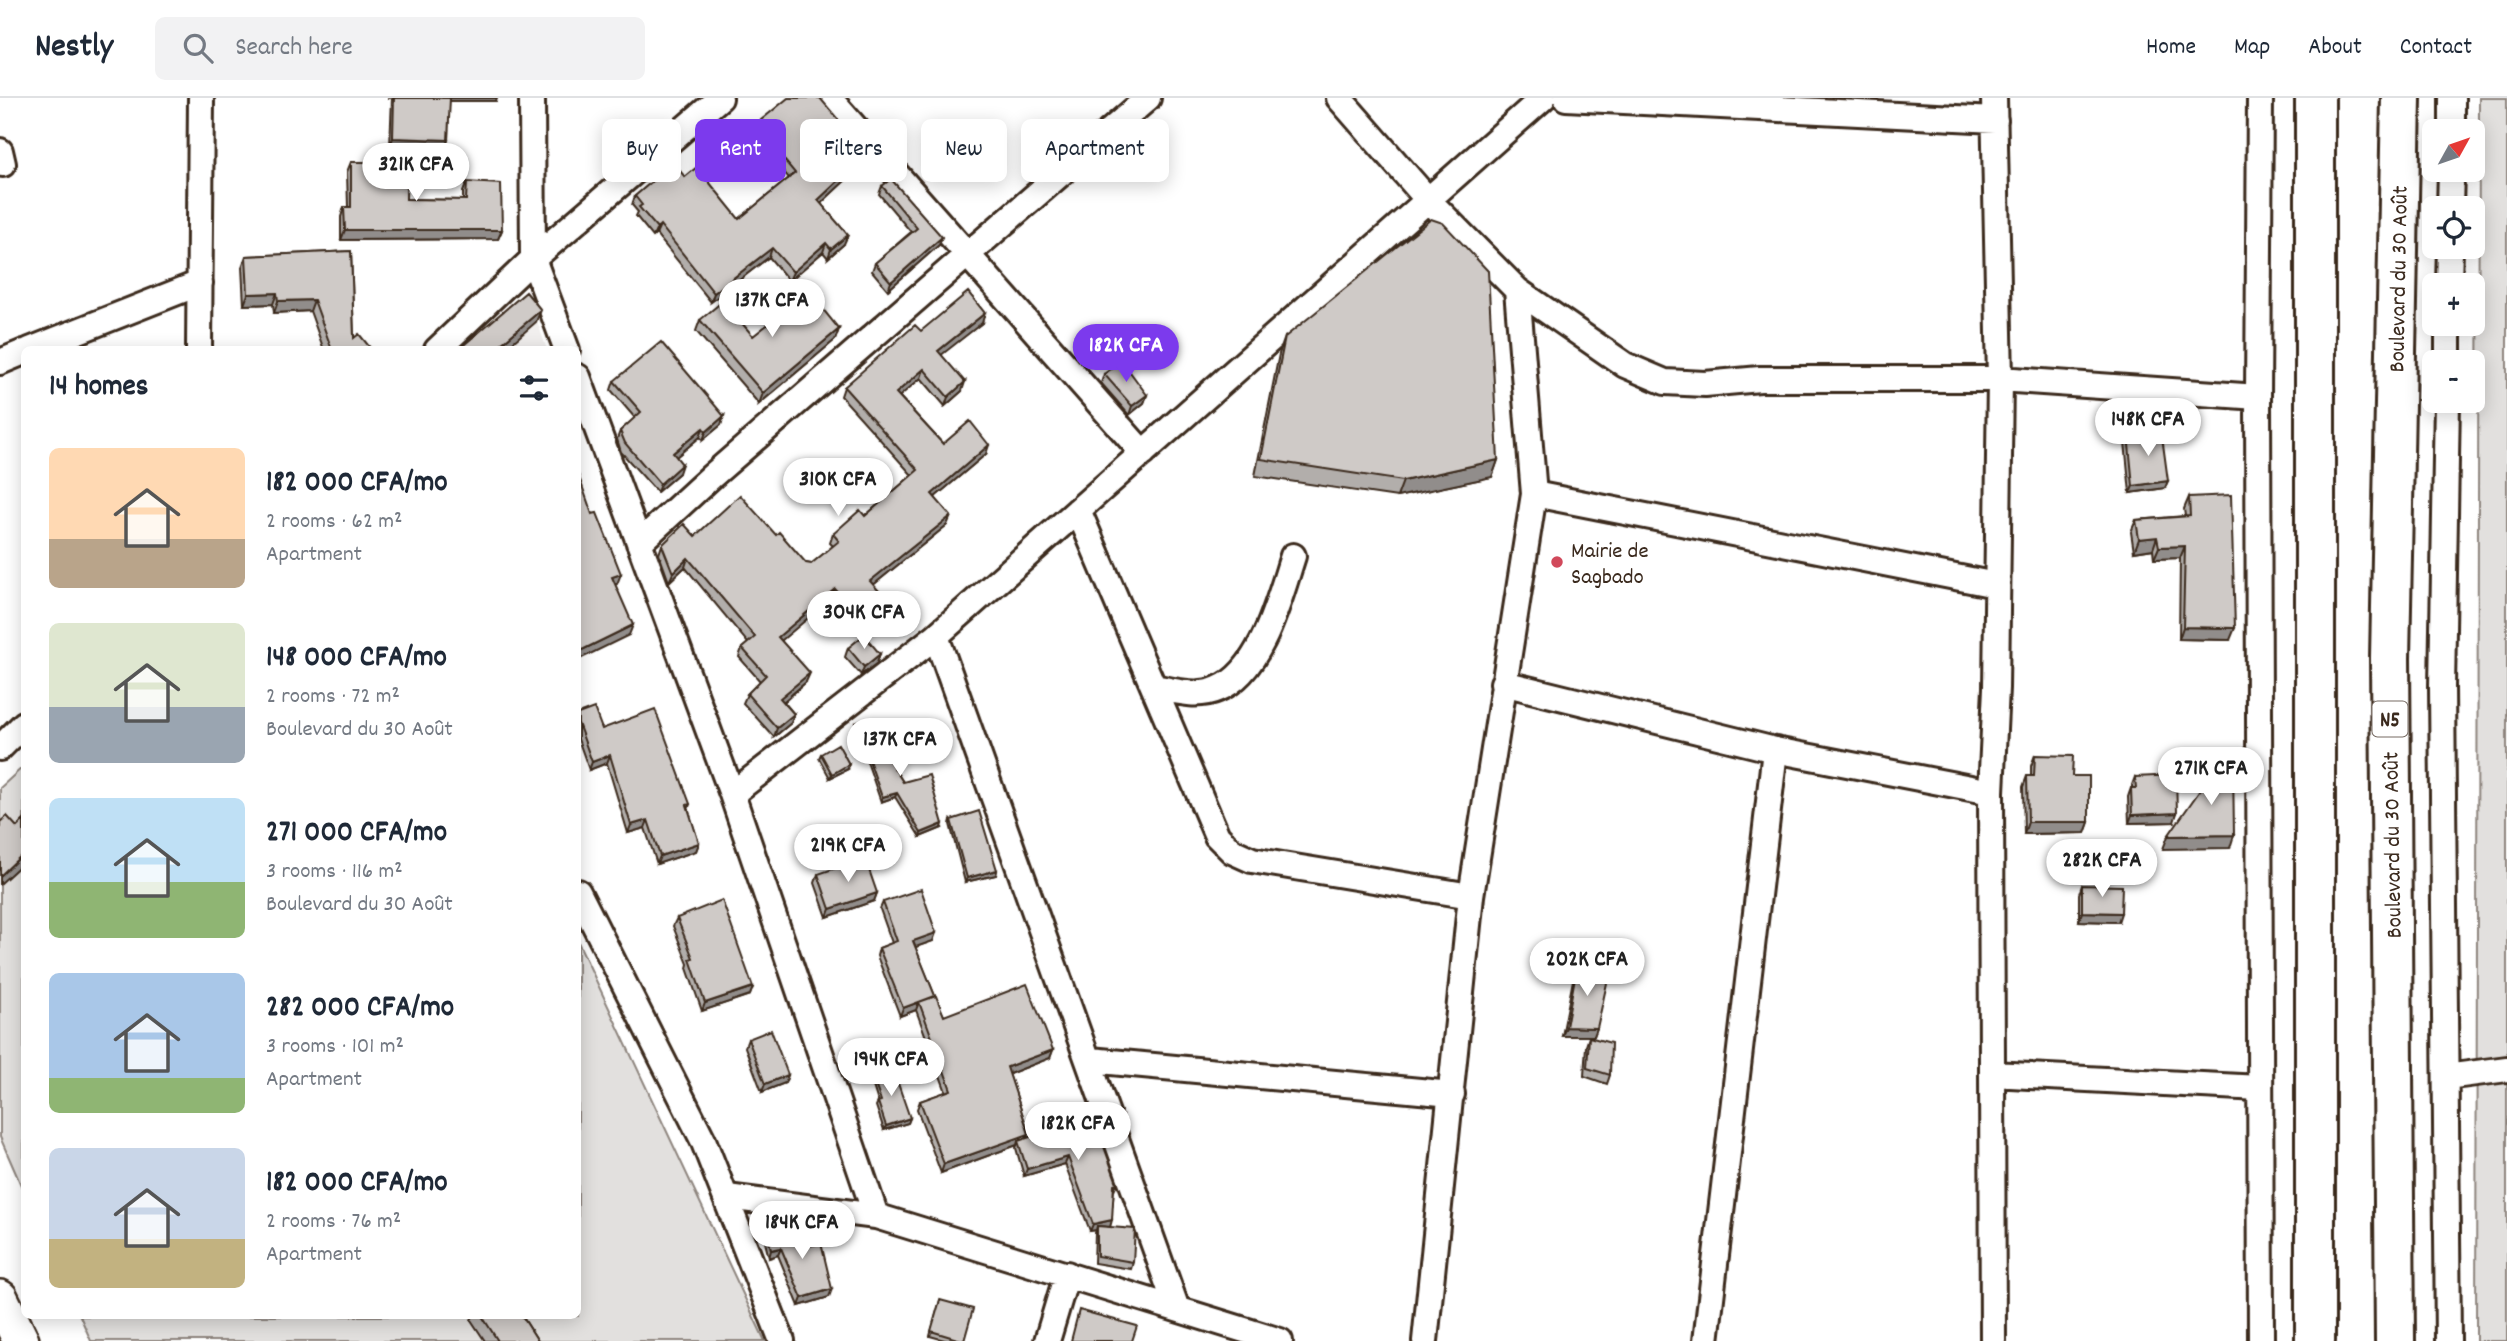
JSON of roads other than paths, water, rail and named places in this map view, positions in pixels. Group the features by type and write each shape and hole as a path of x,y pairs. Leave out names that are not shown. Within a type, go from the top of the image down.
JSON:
{"highway":[{"path":"2315,98 2315,1341"},
{"name":"Boulevard du 30 Août","path":"2395,1341 2390,657 2400,98"}],"main road":[{"path":"0,1298 21,1341"}],"street":[{"path":"198,346 201,98"},
{"path":"532,98 533,259 566,346"},
{"path":"441,346 533,259 720,98"},
{"path":"829,98 1143,453"},
{"path":"639,543 722,467 969,256 1148,98"},
{"path":"1339,98 1429,201 1517,290 1615,359 1665,382 1705,384 1760,379 2000,379 2258,397"},
{"path":"732,794 936,636 1543,98"},
{"path":"1566,98 1994,109 2000,379 1996,688 1991,792 1993,1341"},
{"path":"2260,98 2258,397 2261,1341"},
{"path":"2452,98 2452,119"},
{"path":"40,346 200,283"},
{"path":"1425,1341 1471,896 1534,494 1517,290"},
{"path":"0,362 21,353"},
{"path":"581,385 732,794 876,1216"},
{"path":"2447,413 2442,687 2448,1341"},
{"path":"1534,494 1996,586"},
{"path":"1078,510 1217,836 1231,851 1252,860 1471,896"},
{"path":"1154,687 1193,694 1219,689 1237,674 1264,643 1293,556"},
{"path":"936,636 1177,1309"},
{"path":"1503,683 1775,750 1991,792"},
{"path":"0,748 21,727"},
{"path":"1706,1341 1775,750"},
{"path":"581,898 703,1140 782,1341"},
{"path":"1090,1060 1452,1094"},
{"path":"2445,1077 2507,1069"},
{"path":"1992,1074 2260,1088"},
{"path":"727,1197 876,1216 1280,1341"},
{"path":"1047,1341 1067,1274"}],"place":[{"name":"Mairie de Sagbado","path":"1557,562"}]}
